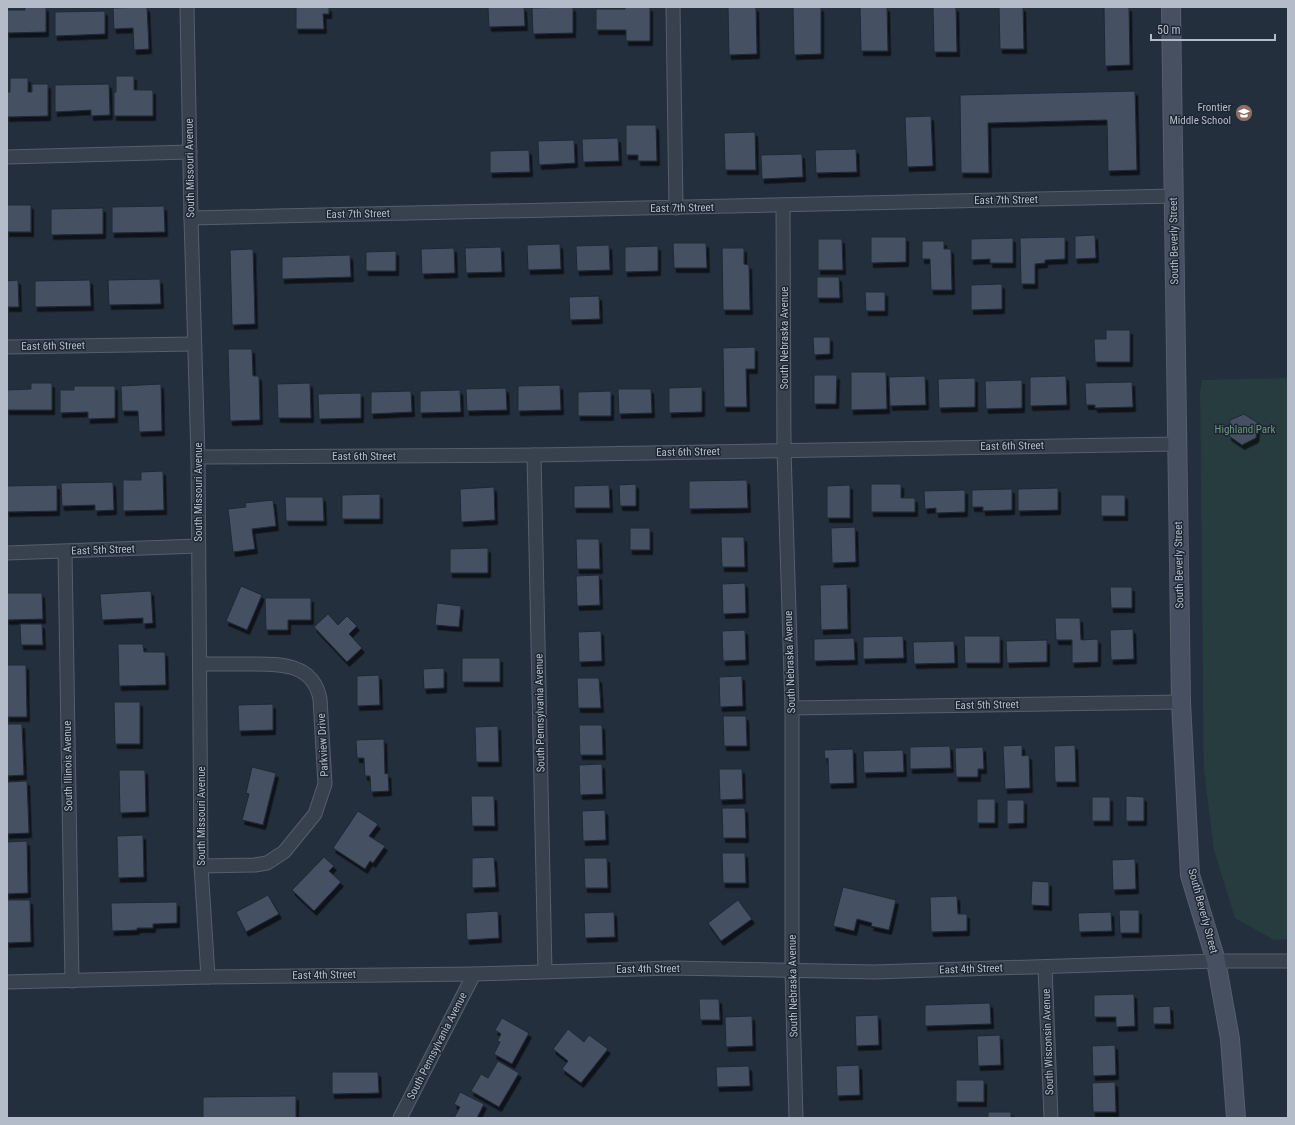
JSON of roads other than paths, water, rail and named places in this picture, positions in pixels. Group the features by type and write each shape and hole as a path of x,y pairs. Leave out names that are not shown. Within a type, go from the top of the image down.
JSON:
{"main road":[{"name":"South Beverly Street","path":"1171,7 1181,702 1190,875 1216,961 1230,1039 1236,1118"}],"street":[{"name":"South Missouri Avenue","path":"187,7 194,344 198,457 198,546 201,664 201,866 208,977"},
{"path":"673,7 676,208"},
{"path":"7,157 190,152"},
{"name":"East 7th Street","path":"191,218 1174,196"},
{"name":"South Nebraska Avenue","path":"783,205 784,450 792,708 792,971 796,1118"},
{"name":"East 6th Street","path":"7,347 194,344"},
{"name":"East 6th Street","path":"198,457 534,455 1177,444"},
{"name":"South Pennsylvania Avenue","path":"534,455 545,971"},
{"name":"East 5th Street","path":"7,553 198,546"},
{"name":"South Illinois Avenue","path":"65,552 72,981"},
{"name":"Parkview Drive","path":"201,664 274,664 291,666 303,671 318,689 320,699 325,784 315,814 284,852 267,863 255,865 201,866"},
{"name":"East 5th Street","path":"792,708 1181,702"},
{"name":"East 4th Street","path":"7,982 208,977 474,974 672,968 874,972 1216,961 1288,961"},
{"name":"South Wisconsin Avenue","path":"1045,967 1051,1118"},
{"name":"South Pennsylvania Avenue","path":"400,1118 474,974"}],"place":[{"name":"Frontier Middle School","path":"1244,113"}],"park label":[{"name":"Highland Park","path":"1245,429"}]}
